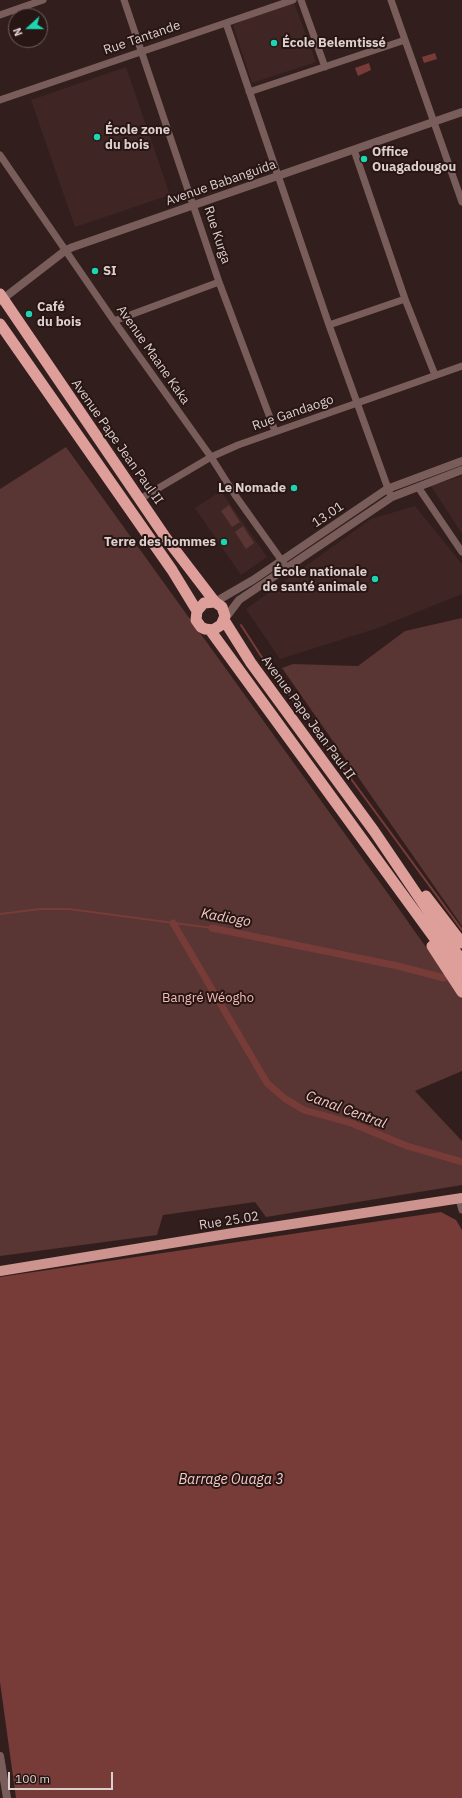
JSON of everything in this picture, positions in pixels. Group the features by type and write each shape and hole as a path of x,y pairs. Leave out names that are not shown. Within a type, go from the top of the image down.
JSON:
{"highway":[{"name":"Avenue Pape Jean Paul II","path":"1,297 140,499 214,602 222,607 224,620 251,663 374,831"},
{"path":"0,324 172,570 197,611"},
{"path":"214,602 204,603 197,611 196,620 198,624 205,629 210,630 219,628 224,620"},
{"path":"210,630 462,976"},
{"path":"374,831 462,943"},
{"path":"374,831 462,961"},
{"path":"360,837 462,992"}],"main road":[{"name":"Rue 25.02","path":"0,1271 39,1266 227,1234 460,1199"}],"street":[{"path":"0,15 43,0"},
{"name":"Rue Kurga","path":"124,0 194,204 219,282 274,431"},
{"name":"Rue Tantande","path":"0,100 293,0"},
{"path":"301,0 325,67"},
{"path":"391,0 462,202"},
{"path":"226,23 277,177 356,403 387,489 392,497"},
{"path":"249,92 405,40"},
{"name":"Avenue Babanguida","path":"1,297 66,250 194,204 277,177 462,112"},
{"path":"354,150 405,299 435,374"},
{"name":"Avenue Maane Kaka","path":"0,155 114,321 211,457 235,495 285,564"},
{"path":"114,321 219,282"},
{"path":"329,325 405,299"},
{"name":"Rue Gandaogo","path":"140,499 211,457 274,431 435,374 462,366"},
{"name":"13.01","path":"224,620 239,600 387,489 462,461"},
{"name":"13.01","path":"214,602 285,564 392,497 462,470"},
{"path":"418,487 462,552"},
{"path":"460,1199 462,1210"},
{"path":"0,1756 7,1798"}],"shaded area":[{"name":"École Belemtissé","path":"293,0 316,62 252,83 233,25"},
{"name":"École zone du bois","path":"126,67 170,195 75,227 31,100"},
{"path":"462,476 462,534 431,486"},
{"path":"221,491 267,557 241,575 195,508"},
{"name":"École nationale de santé animale","path":"415,506 462,564 462,594 375,629 280,659 246,609 371,519"}],"green space":[{"name":"Bangré Wéogho","path":"66,447 462,998 462,1071 415,1091 462,1141 462,1185 266,1217 255,1202 163,1215 157,1235 0,1256 0,489"},
{"path":"229,505 240,522 232,527 221,511"},
{"path":"243,526 254,543 246,549 235,532"},
{"path":"462,618 462,926 282,668 293,664 358,666 405,631"}],"water":[{"path":"435,53 437,59 424,63 422,57"},
{"path":"369,63 371,70 358,76 355,68"},
{"name":"Barrage Ouaga 3","path":"441,1212 456,1220 462,1230 462,1798 16,1798 0,1682 0,1277"}],"waterway":[{"path":"241,625 263,659 462,930"},
{"name":"Kadiogo","path":"0,914 40,909 69,909 212,928"},
{"name":"Canal Central","path":"173,923 267,1083 284,1098 304,1110 351,1123 407,1146 462,1162"},
{"name":"Kadiogo","path":"212,928 398,966 444,978"}],"place":[{"name":"École Belemtissé","path":"274,43"},
{"name":"École zone du bois","path":"97,137"},
{"name":"Office Ouagadougou","path":"364,159"},
{"name":"SI","path":"95,271"},
{"name":"Café du bois","path":"29,314"},
{"name":"Le Nomade","path":"294,488"},
{"name":"Terre des hommes","path":"224,542"},
{"name":"École nationale de santé animale","path":"375,579"}]}
